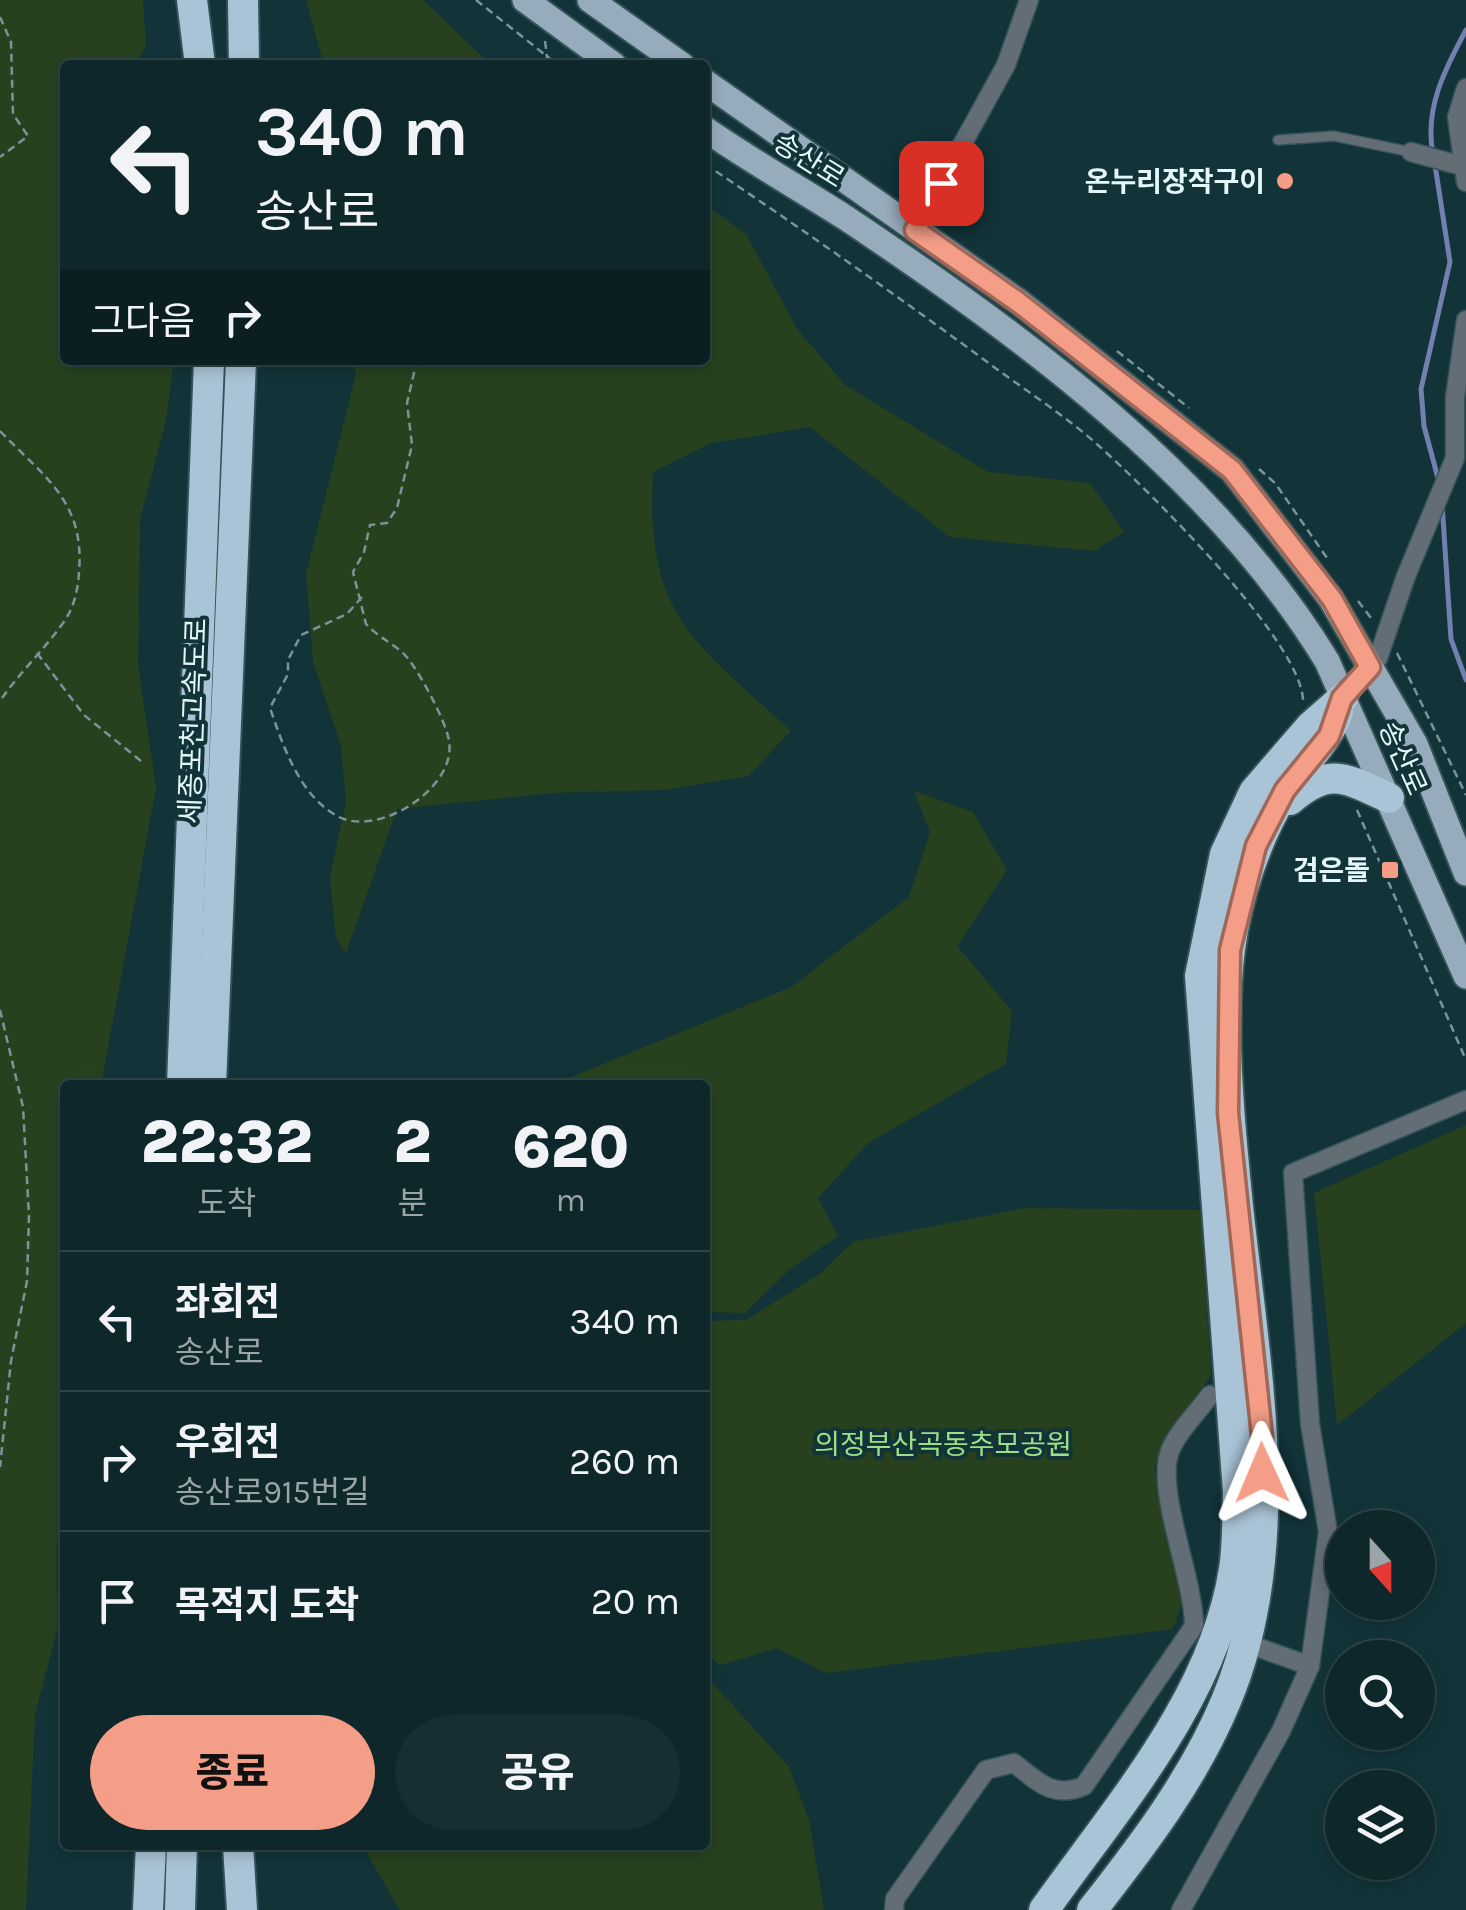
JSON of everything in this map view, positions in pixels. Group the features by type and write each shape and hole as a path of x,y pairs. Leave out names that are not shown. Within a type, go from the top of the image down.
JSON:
{"highway":[{"path":"192,0 199,60"},
{"path":"244,0 244,60"},
{"name":"세종포천고속도로","path":"182,1080 209,365"},
{"name":"세종포천고속도로","path":"211,1080 241,365"},
{"path":"1044,1910 1155,1754 1211,1648 1234,1570 1238,1492 1200,976 1225,854 1254,792 1314,722 1342,698"},
{"path":"1092,1910 1185,1782 1227,1699 1248,1625 1260,1546 1262,1436 1228,1113 1230,950 1261,838 1285,790 1329,736 1342,698"},
{"path":"1261,838 1289,801 1313,780 1333,777 1389,798"},
{"path":"180,1910 182,1850"},
{"path":"238,1850 242,1910"},
{"path":"137,1910 150,1854"},
{"path":"148,1910 150,1854"}],"main road":[{"path":"525,0 607,60"},
{"path":"590,0 675,60"},
{"name":"송산로","path":"710,86 1018,302 1232,470 1332,599 1415,744 1466,873"},
{"name":"송산로","path":"710,132 915,266 1123,426 1196,498 1298,615 1389,798 1466,976"}],"street":[{"path":"915,230 1006,65 1029,0"},
{"path":"1411,152 1465,172 1457,117 1466,88"},
{"path":"1342,698 1378,658 1413,557 1452,464 1466,320"},
{"path":"1182,1910 1280,1731 1310,1666 1328,1532 1310,1424 1293,1173 1466,1100"},
{"path":"894,1910 895,1899 986,1770 1014,1763 1048,1790 1070,1792 1084,1786 1200,1628 1165,1477 1170,1450 1210,1395"},
{"path":"1254,1646 1310,1666"}],"lane":[{"path":"1278,140 1334,136 1411,152"}],"path":[{"path":"476,0 552,60"},
{"path":"0,17 11,42 13,114 28,136 0,157"},
{"path":"710,167 859,267 1099,446 1233,584 1277,638 1304,688 1303,710 1314,722"},
{"path":"362,597 346,614 301,634 288,660 288,674 270,708 310,791 336,816 358,822 379,820 408,806 436,779 450,751 446,730 410,662 366,624 362,597 353,572 364,552 370,525 387,523 398,508 412,444 407,403 416,365"},
{"path":"0,431 61,493 78,528 80,562 74,602 60,627 0,701"},
{"path":"36,652 84,715 141,761"},
{"path":"1348,781 1466,1060"},
{"path":"0,1010 23,1107 29,1216 27,1281 11,1362 0,1467"}],"green space":[{"path":"0,0 143,0 146,47 137,60 60,60 60,365 173,365 166,420 140,519 138,664 156,788 102,1080 60,1080 58,1627 35,1714 26,1910 0,1910"},
{"path":"306,0 423,0 486,60 323,60"},
{"path":"710,209 746,234 797,329 845,385 988,472 1090,483 1124,532 1094,551 950,537 810,427 711,443 653,472 653,521 658,561 668,594 703,648 791,731 748,776 663,790 551,793 397,809 346,953 336,938 330,878 346,801 341,746 313,661 306,574 356,374 354,365 710,365"},
{"path":"914,791 973,812 1007,870 957,946 1012,1011 1006,1064 868,1143 818,1198 838,1236 790,1269 745,1313 710,1312 710,1080 564,1080 791,987 909,897 930,832"},
{"path":"1466,1125 1466,1323 1337,1425 1314,1193"},
{"name":"의정부산곡동추모공원","path":"1025,1208 1201,1210 1211,1375 1154,1467 1185,1595 1173,1629 826,1673 777,1648 720,1665 710,1657 710,1321 746,1320 821,1273 853,1242"},
{"path":"710,1680 789,1767 809,1820 824,1910 400,1910 365,1850 710,1850"}],"waterway":[{"path":"1433,154 1434,105 1466,30"},
{"path":"1435,165 1450,262 1421,389 1424,426 1439,482"},
{"path":"1442,503 1451,639 1466,680"}],"place":[{"name":"온누리장작구이","path":"1285,181"},
{"name":"검은돌","path":"1390,870"}],"route":[{"path":"941,183 915,230 1018,302 1232,470 1332,599 1370,667 1342,698 1329,736 1285,790 1256,846 1230,950 1228,1113 1262,1436 1262,1473"}]}
